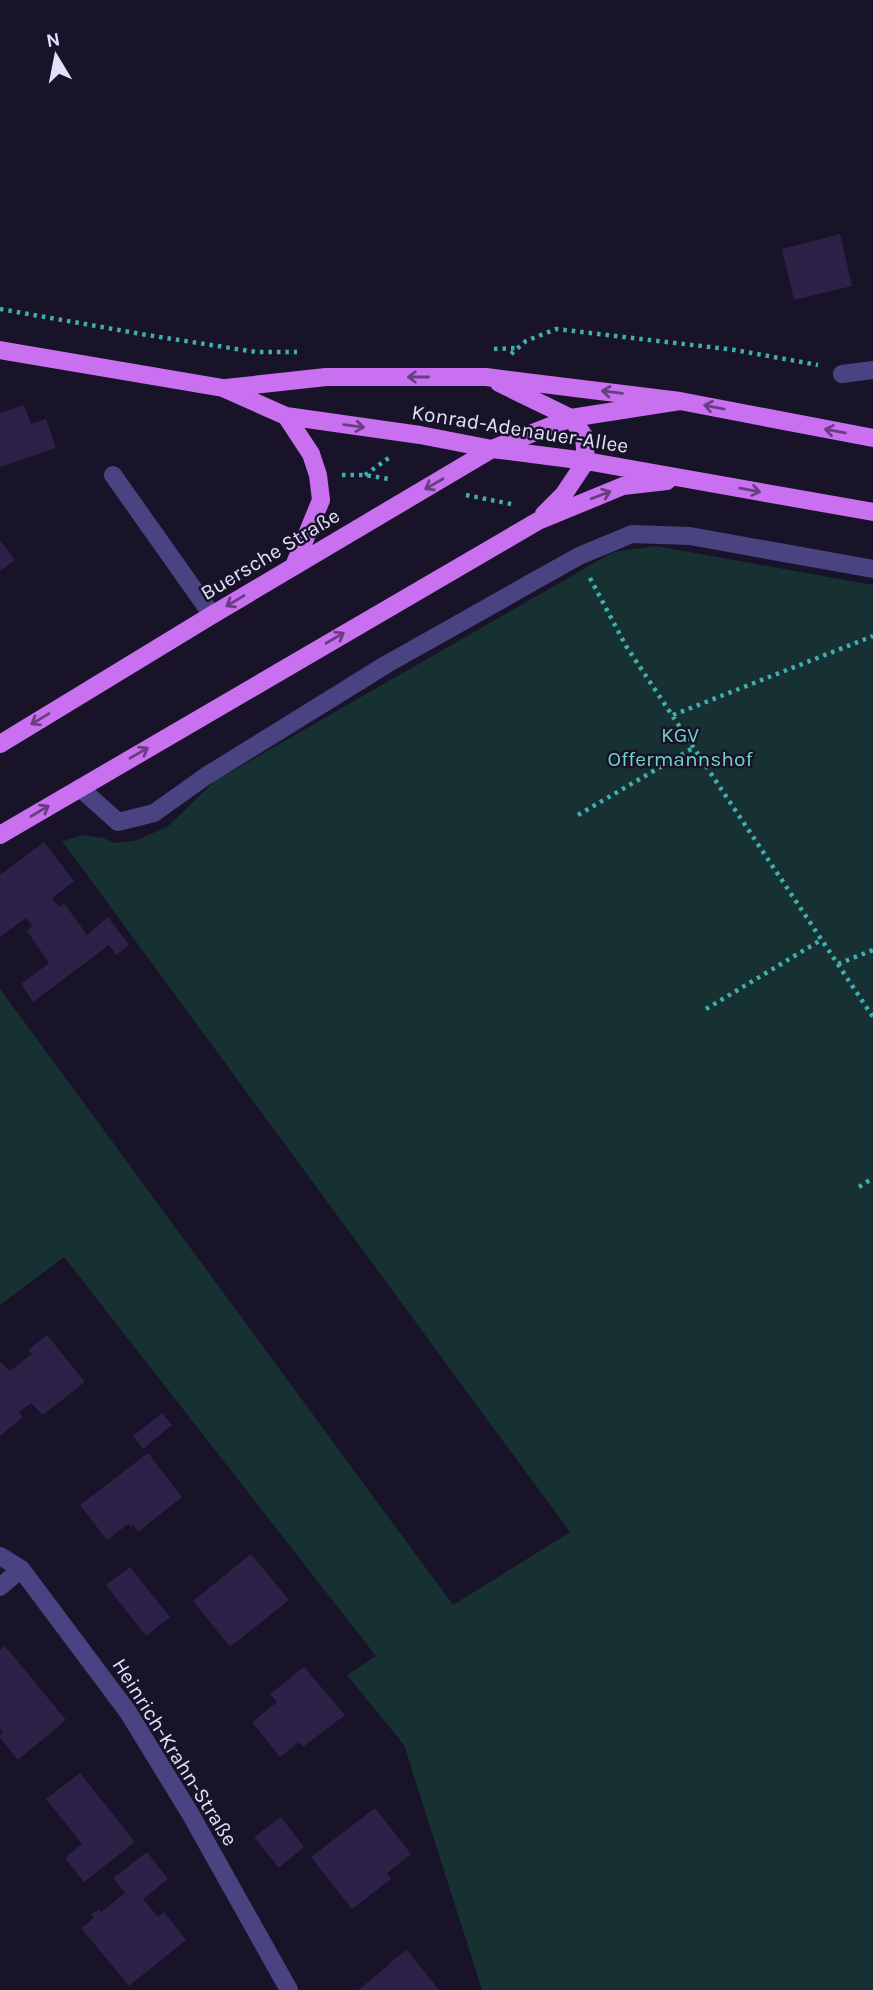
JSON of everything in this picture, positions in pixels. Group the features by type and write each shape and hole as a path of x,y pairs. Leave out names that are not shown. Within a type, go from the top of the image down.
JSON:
{"main road":[{"name":"Konrad-Adenauer-Allee","path":"0,349 223,388 286,416 586,461 873,512"},
{"name":"Konrad-Adenauer-Allee","path":"223,388 326,377 486,377 680,401 873,438"},
{"path":"486,377 571,418 584,436 586,461 564,494 542,516"},
{"name":"Buersche Straße","path":"0,744 492,449 571,418 680,401"},
{"path":"286,416 311,454 318,475 321,499 294,566"},
{"path":"0,835 542,516 623,486 685,479"}],"street":[{"path":"842,374 873,370"},
{"path":"113,475 212,615"},
{"path":"80,788 118,822 154,813 206,776 387,664 579,556 632,534 690,536 873,569"},
{"name":"Heinrich-Krahn-Straße","path":"0,1556 21,1569 128,1712 191,1815 285,1988"},
{"path":"0,1587 21,1569"}],"path":[{"path":"0,309 256,352 297,352"},
{"path":"484,350 518,348"},
{"path":"365,475 428,487 542,516"},
{"path":"579,556 626,646 873,1017"},
{"path":"673,715 873,636"},
{"path":"578,815 693,748"},
{"path":"706,1009 821,940"},
{"path":"838,964 873,950"},
{"path":"859,1186 873,1178"}],"green space":[{"name":"KGV Offermannshof","path":"656,546 873,585 873,1990 482,1990 404,1745 347,1675 376,1656 64,1257 0,1305 0,989 453,1605 570,1532 62,841 83,835 115,843 134,841 167,827 215,781 613,552"}],"building":[{"path":"840,234 852,286 794,300 782,249"},
{"path":"24,405 31,424 46,419 56,448 0,467 0,413"},
{"path":"0,540 15,560 0,571"},
{"path":"44,842 74,881 52,898 59,907 64,903 87,935 108,917 129,945 116,955 109,945 33,1002 21,984 49,963 27,931 32,926 26,918 0,937 0,875"},
{"path":"47,1335 85,1382 43,1415 31,1403 19,1412 23,1417 0,1436 0,1362 10,1371 32,1354 28,1350"},
{"path":"162,1413 172,1425 143,1449 133,1436"},
{"path":"148,1453 182,1497 138,1532 133,1525 131,1527 128,1524 107,1540 80,1505"},
{"path":"251,1554 289,1600 230,1647 193,1601"},
{"path":"130,1567 170,1617 146,1636 106,1585"},
{"path":"5,1646 66,1720 18,1760 0,1738 3,1732 0,1728 0,1650"},
{"path":"304,1667 345,1715 303,1747 299,1742 280,1757 252,1722 277,1702 270,1694"},
{"path":"80,1773 135,1842 84,1882 65,1858 82,1844 46,1799"},
{"path":"375,1808 411,1854 387,1873 391,1879 352,1909 311,1857"},
{"path":"281,1817 304,1847 279,1868 254,1837"},
{"path":"147,1852 168,1879 143,1899 158,1917 164,1912 186,1940 129,1986 81,1928 94,1918 91,1914 99,1909 101,1912 125,1893 113,1878"},
{"path":"407,1950 439,1990 358,1990 388,1964"}]}
